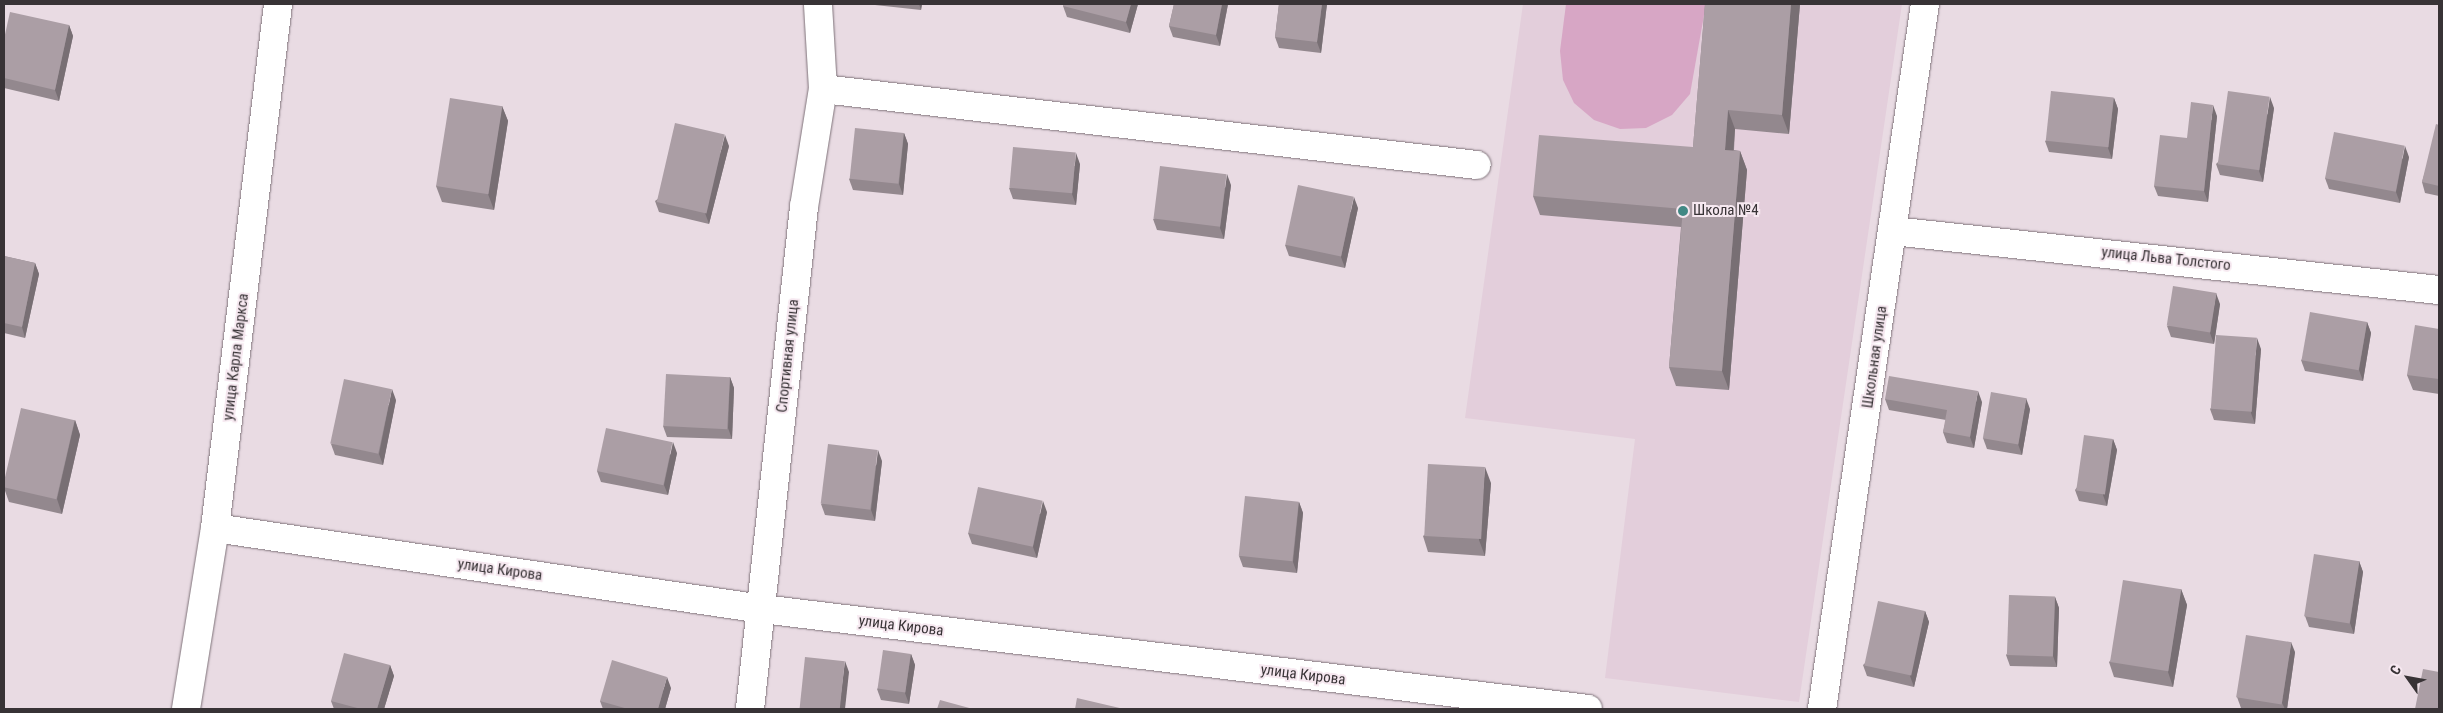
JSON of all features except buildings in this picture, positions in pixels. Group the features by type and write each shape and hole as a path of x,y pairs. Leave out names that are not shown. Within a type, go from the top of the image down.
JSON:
{"street":[{"name":"улица Карла Маркса","path":"186,709 216,528 278,4"},
{"name":"Спортивная улица","path":"750,709 804,207 823,89 818,4"},
{"name":"Школьная улица","path":"1822,709 1925,4"},
{"path":"823,89 1477,165"},
{"name":"улица Льва Толстого","path":"1893,230 2439,290"},
{"name":"улица Кирова","path":"216,528 762,609 1588,709"}],"shaded area":[{"name":"Школа №4","path":"1523,4 1902,4 1799,702 1605,678 1635,439 1465,418"},
{"path":"1566,4 1706,4 1690,94 1672,115 1646,128 1620,129 1594,120 1574,103 1563,80 1560,51"}],"place":[{"name":"Школа №4","path":"1683,211"}]}
